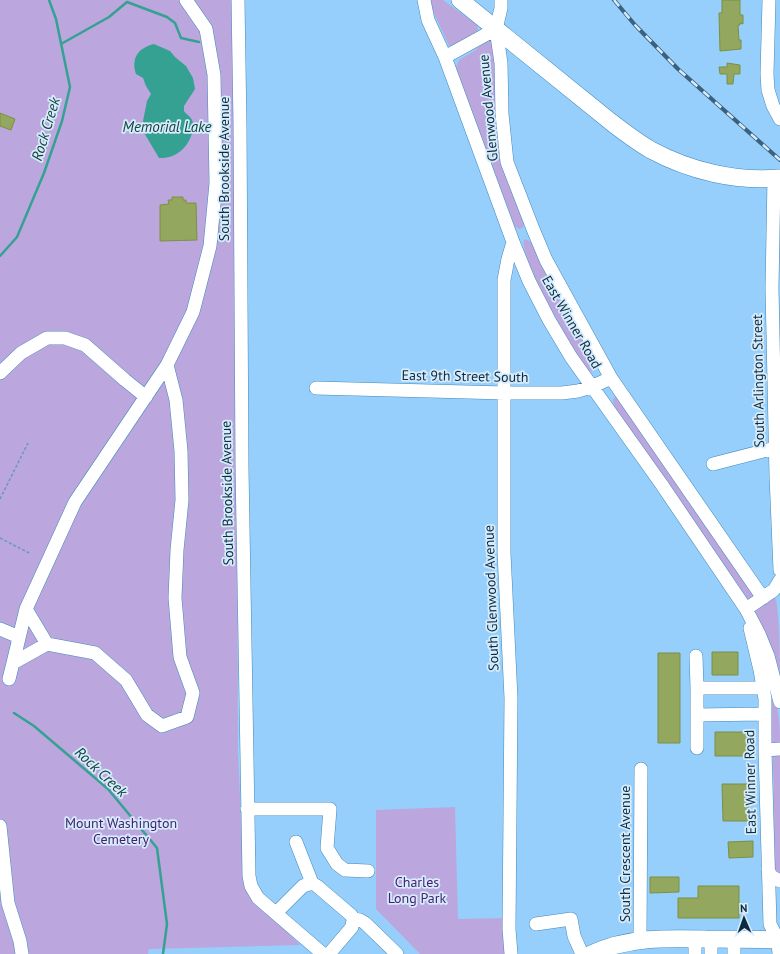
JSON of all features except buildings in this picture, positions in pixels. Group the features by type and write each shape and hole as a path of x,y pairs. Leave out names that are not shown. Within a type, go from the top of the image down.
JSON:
{"main road":[{"path":"460,0 611,122 650,150 680,163 709,172 776,182"},
{"path":"591,954 602,949 640,939 663,938 695,946 734,946 779,943"}],"street":[{"path":"9,679 26,609 74,502 167,365 193,312 210,246 216,183 214,75 206,29 186,0"},
{"name":"South Brookside Avenue","path":"238,0 242,482 249,876 251,886 258,898 323,954"},
{"name":"East Winner Road","path":"414,0 428,20 445,58 512,240 529,281 549,320 571,357 662,485 746,609 768,656 780,702"},
{"name":"East Winner Road","path":"424,0 428,20"},
{"path":"445,58 496,29 501,8 501,0"},
{"path":"769,0 774,15 767,74 768,90 773,106 780,119"},
{"name":"Glenwood Avenue","path":"496,29 501,63 502,114 507,162 532,230"},
{"name":"South Arlington Street","path":"776,182 772,288 777,384 775,448 780,570"},
{"path":"512,240 532,230"},
{"name":"East Winner Road","path":"532,230 546,260 611,378 763,598"},
{"name":"South Glenwood Avenue","path":"512,240 504,280 504,553 511,698 509,929 512,954"},
{"path":"0,373 21,353 48,338 65,338 85,345 146,397"},
{"path":"13,663 47,644 95,652 126,680 147,715 162,726 187,717 193,693 180,657 175,598 177,550 182,500 181,451 176,400 167,365"},
{"name":"East 9th Street South","path":"316,388 562,393 592,386 611,378"},
{"path":"713,464 775,448"},
{"path":"746,609 774,590 780,580"},
{"path":"26,609 47,644"},
{"name":"East Winner Road","path":"746,609 763,688 765,714 770,924 779,943"},
{"path":"0,629 19,637"},
{"path":"696,656 697,748"},
{"path":"697,688 763,688"},
{"path":"697,715 765,714"},
{"path":"765,750 780,749"},
{"name":"South Crescent Avenue","path":"640,939 641,769"},
{"path":"247,809 330,809 327,848 337,864 345,870 368,871"},
{"path":"0,826 8,903 20,941 22,954"},
{"path":"296,842 312,883 333,899 351,915 353,919 352,927 329,954"},
{"path":"768,869 771,876 780,882"},
{"path":"276,913 303,886 312,883"},
{"path":"0,910 7,895"},
{"path":"353,919 360,920 365,923 398,954"},
{"path":"536,924 571,919 574,936 582,954"}],"path":[{"path":"0,499 28,444"},
{"path":"0,538 29,553"}],"green space":[{"name":"Mount Washington Cemetery","path":"0,0 233,0 238,751 243,865 262,907 300,945 149,949 148,954 0,954"},
{"path":"428,0 443,0 477,25 478,30 476,34 454,47 449,46"},
{"path":"489,40 493,42 495,47 495,68 524,223 523,227 520,229 515,227 456,67 459,60"},
{"path":"526,239 532,243 597,365 597,368 593,371 586,369 548,304 529,264 524,249 524,240"},
{"path":"617,397 755,595 748,602 721,560 614,408 613,399"},
{"path":"774,598 776,599 780,642 780,686 753,609"},
{"path":"768,675 774,692 777,708 780,743 773,743 772,741"},
{"path":"780,754 780,878 775,870 773,757 774,755"},
{"name":"Charles Long Park","path":"455,807 458,919 509,918 513,954 420,954 376,909 376,810"}],"water":[{"name":"Memorial Lake","path":"154,44 170,51 186,66 193,78 195,89 184,106 184,111 191,119 193,124 193,130 190,138 180,152 165,158 159,158 143,131 143,121 147,101 151,94 143,78 136,74 134,63 137,54 140,51"}],"waterway":[{"name":"Rock Creek","path":"0,256 17,237 44,173 62,121 70,87 56,19 49,0"},
{"path":"61,44 109,17 127,2 167,17 175,23 181,38 199,42"},
{"name":"Rock Creek","path":"14,713 34,726 108,789 157,848 167,924 163,954"}],"railway":[{"path":"614,0 635,25 678,69 780,160"}]}
